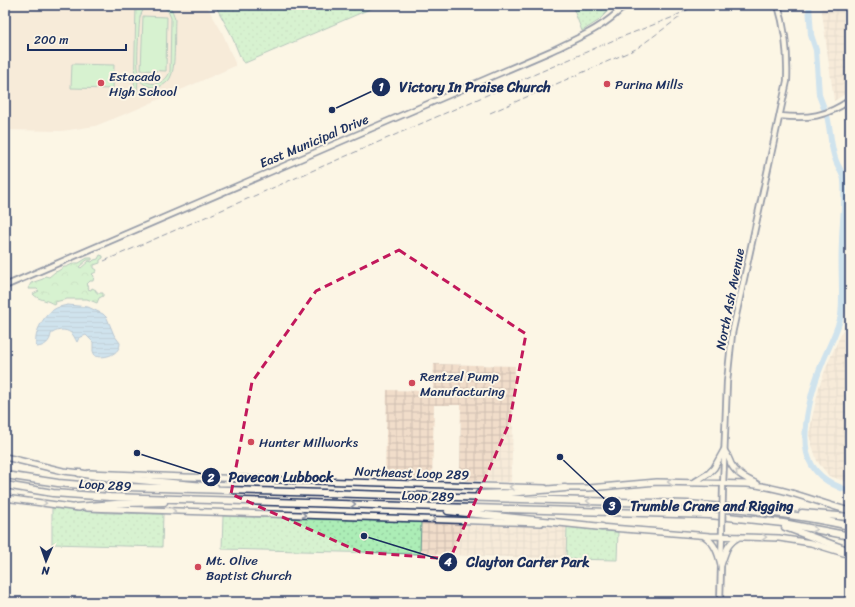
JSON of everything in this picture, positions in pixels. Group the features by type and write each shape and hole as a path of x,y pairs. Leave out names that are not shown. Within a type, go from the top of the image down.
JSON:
{"highway":[{"path":"79,473 96,476 255,491"},
{"name":"Loop 289","path":"5,475 58,483 93,486 679,504 758,510 850,526"},
{"name":"Loop 289","path":"5,485 53,492 103,496 258,502 696,514 801,526 850,536"},
{"path":"369,495 409,493 508,494 565,488"},
{"path":"76,507 128,503 258,502"},
{"path":"384,505 602,527"},
{"path":"758,510 780,510 850,517"},
{"path":"740,518 789,528 850,551"}],"main road":[{"path":"693,483 714,468 724,450"},
{"path":"724,450 734,470 746,479 760,485 850,511"},
{"name":"Northeast Loop 289","path":"5,457 79,473 565,488 589,488 658,482 760,485"},
{"path":"5,498 76,507 544,524 702,535 779,538 811,543 850,555"},
{"path":"702,535 715,547 721,565"},
{"path":"721,565 728,545 740,537"}],"street":[{"name":"East Municipal Drive","path":"5,286 551,51 596,29 614,16 625,5"},
{"name":"North Ash Avenue","path":"720,602 727,382 732,334 787,81 788,53 784,24 778,5"},
{"path":"780,116 806,117 824,114 837,109 850,100"}],"highlighted area":[{"path":"399,250 526,334 509,424 450,559 360,552 231,494 252,382 316,291"}],"shaded area":[{"name":"Estacado High School","path":"5,5 206,5 222,32 235,66 95,126 62,131 5,130"},
{"path":"821,5 850,5 850,91 834,101"},
{"path":"849,250 850,483 829,476 817,461 809,435 819,387 827,365 847,321 849,310"},
{"path":"434,364 515,366 511,482 460,480 461,405 434,405 432,480 385,479 387,390 433,391"},
{"path":"421,522 567,527 566,559 420,554"}],"green space":[{"path":"136,5 140,5 140,8 143,5 149,5 143,10 140,17 138,69 142,78 149,83 162,82 170,71 171,18 168,11 161,5 168,5 172,10 175,20 174,65 173,71 167,82 161,86 151,87 138,79 137,93 134,93"},
{"path":"215,5 379,5 245,63 242,61 230,32"},
{"path":"572,5 614,5 598,21 582,31"},
{"path":"143,16 167,17 166,71 141,70"},
{"path":"72,64 114,65 113,89 71,88"},
{"path":"100,255 103,256 103,258 100,260 100,263 94,265 94,268 97,270 92,274 94,276 93,281 90,281 86,285 89,287 88,289 91,290 92,288 97,291 97,293 103,293 103,296 99,298 97,303 87,299 67,299 55,302 56,304 54,305 35,296 33,294 39,291 37,289 28,289 31,283 43,279 45,276 49,277 64,267 79,263 87,258 92,258 92,260 87,260 79,267 81,268 89,261 92,262 98,259"},
{"path":"52,508 110,513 163,514 162,547 52,544"},
{"path":"223,516 421,522 420,554 222,549"},
{"path":"567,527 618,532 617,560 566,559"}],"water":[{"path":"68,305 88,307 103,314 107,318 114,335 120,343 118,350 111,355 103,357 95,356 93,351 93,342 86,335 79,338 77,342 69,331 63,330 51,334 47,343 37,347 36,337 42,321 55,309"}],"waterway":[{"path":"809,5 811,35 816,50 819,95 825,111"},
{"path":"827,116 834,155 843,174 844,180 845,196 842,235 842,310 837,328 819,371 812,394 807,419 806,443 809,460 818,473 829,482 850,491"},
{"path":"843,223 850,233"}],"railway":[{"path":"104,261 614,40 671,18 697,5"},
{"path":"490,113 636,49 680,17"}],"place":[{"name":"Estacado High School","path":"101,83"},
{"name":"Purina Mills","path":"607,84"},
{"name":"Victory In Praise Church","path":"332,110"},
{"name":"Rentzel Pump Manufacturing","path":"412,383"},
{"name":"Hunter Millworks","path":"251,442"},
{"name":"Pavecon Lubbock","path":"137,453"},
{"name":"Trumble Crane and Rigging","path":"560,457"},
{"name":"Clayton Carter Park","path":"364,536"},
{"name":"Mt. Olive Baptist Church","path":"198,567"}]}
